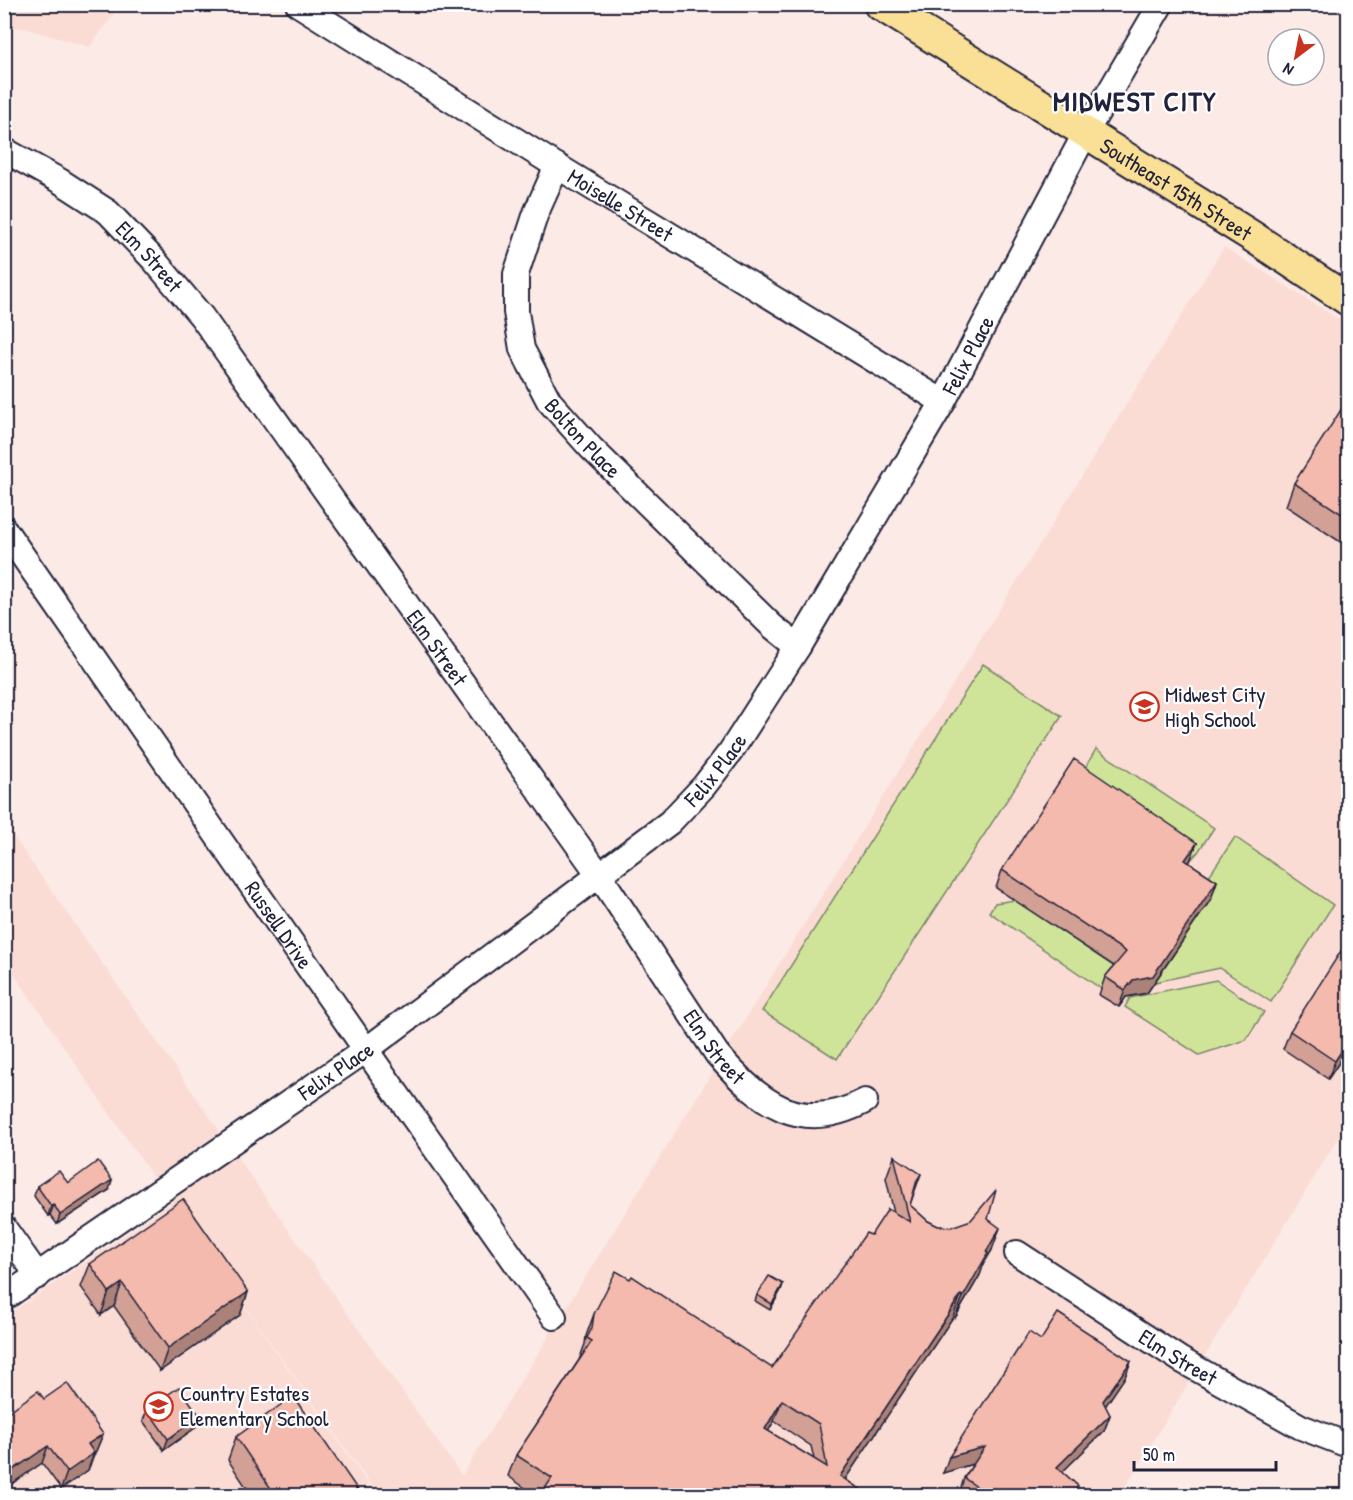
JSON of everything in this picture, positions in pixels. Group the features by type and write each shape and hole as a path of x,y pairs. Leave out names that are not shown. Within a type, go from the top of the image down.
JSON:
{"main road":[{"name":"Southeast 15th Street","path":"879,4 1250,235 1348,300"}],"street":[{"name":"Moiselle Street","path":"298,4 557,166 943,402"},
{"name":"Felix Place","path":"4,1298 366,1050 670,822 704,786 731,751 798,647 943,402 1086,132 1161,4"},
{"name":"Elm Street","path":"4,150 60,181 108,212 154,260 202,317 600,876 717,1054 760,1097 794,1113 810,1116 827,1115 846,1111 865,1101"},
{"name":"Bolton Place","path":"557,166 536,213 516,274 516,312 522,350 549,401 591,448 772,626 798,647"},
{"name":"Russell Drive","path":"4,529 366,1050 555,1317"},
{"path":"4,1228 39,1276"},
{"name":"Elm Street","path":"1017,1253 1181,1360 1301,1427 1348,1445"}],"shaded area":[{"path":"4,5 120,5 90,47 5,25"},
{"name":"Midwest City High School","path":"1224,247 1348,325 1348,1122 1120,1495 378,1495 175,1207 376,1495 5,1496 5,1317 172,1203 170,1200 235,1154 462,1476"},
{"path":"4,823 221,1133 155,1180 5,961"}],"green space":[{"path":"983,664 1062,716 837,1059 762,1011"},
{"path":"1096,749 1214,828 1190,861 1077,782"},
{"path":"1235,837 1333,905 1271,1002 1220,968 1155,982 1211,899 1199,891"},
{"path":"1015,900 1119,970 1103,990 989,912 995,903"},
{"path":"1216,980 1264,1012 1246,1040 1199,1055 1125,1007 1130,998"}],"building":[{"path":"1346,402 1348,404 1348,518 1294,483"},
{"path":"1074,759 1197,843 1185,860 1217,881 1153,976 1133,980 1125,990 1105,977 1126,952 1002,870"},
{"path":"1348,940 1348,1041 1335,1061 1290,1031"},
{"path":"894,1156 921,1174 910,1205 928,1221 938,1226 951,1227 971,1220 996,1190 988,1219 1000,1228 986,1252 988,1253 963,1297 961,1295 840,1476 870,1496 552,1496 544,1490 552,1478 516,1455 592,1341 587,1338 592,1328 594,1314 616,1271 630,1279 632,1276 772,1368 866,1233 871,1235 888,1209 910,1222","holes":["782,1400 819,1424 827,1467 765,1429"]},
{"path":"98,1161 112,1180 60,1215 37,1186 59,1171 68,1183"},
{"path":"183,1199 248,1292 168,1348 122,1283 109,1292 90,1264"},
{"path":"769,1276 783,1284 772,1304 757,1295"},
{"path":"1058,1313 1131,1361 1103,1401 1110,1415 1057,1467 1078,1486 1072,1496 990,1496 964,1478 985,1447 949,1457 1029,1332 1041,1340"},
{"path":"67,1383 103,1434 88,1444 94,1453 67,1472 48,1446 4,1476 4,1415 38,1391 44,1399"},
{"path":"179,1387 200,1416 168,1439 147,1409"},
{"path":"293,1396 362,1496 276,1496 236,1437"}],"place":[{"name":"Midwest City High School","path":"1144,707"},
{"name":"Country Estates Elementary School","path":"159,1406"}],"district":[{"name":"MIDWEST CITY","path":"1135,101"}]}
